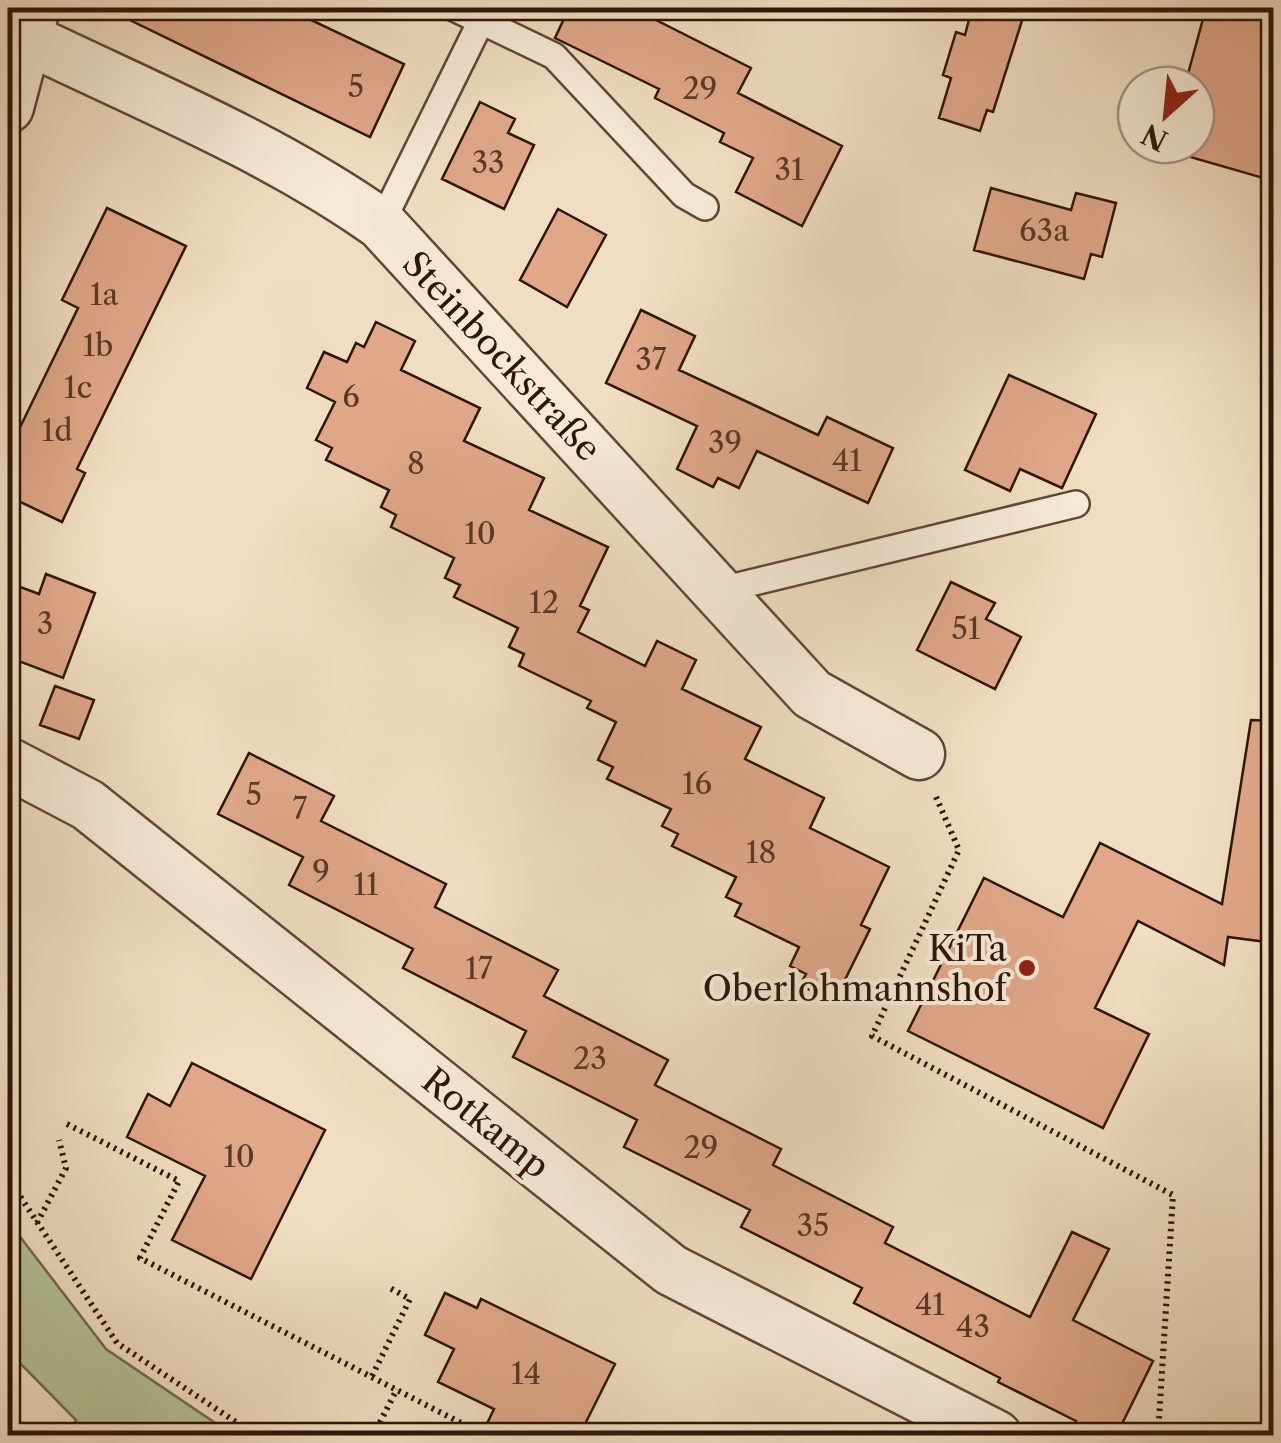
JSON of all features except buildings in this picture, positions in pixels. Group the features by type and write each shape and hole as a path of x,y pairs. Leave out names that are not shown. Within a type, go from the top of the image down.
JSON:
{"street":[{"name":"Steinbockstraße","path":"30,23 329,187 381,224 812,694 918,754"},
{"path":"8,106 30,23"},
{"name":"Rotkamp","path":"8,763 88,806 671,1270 996,1436"}],"lane":[{"path":"454,8 484,14 554,56 684,195 706,206"},
{"path":"381,224 484,14"},
{"path":"717,591 1076,504"}],"path":[{"path":"918,754 959,850 872,1036 1173,1195 1158,1436"},
{"path":"67,1124 178,1181 140,1258 465,1425 460,1436"},
{"path":"37,1223 66,1168 59,1140"},
{"path":"8,1178 117,1343 257,1436"},
{"path":"372,1376 410,1299 388,1287"},
{"path":"373,1436 397,1389"}],"green space":[{"path":"8,1221 106,1349 233,1435 69,1435 76,1420 8,1351"}],"place":[{"name":"KiTa Oberlohmannshof","path":"1027,968"}]}
